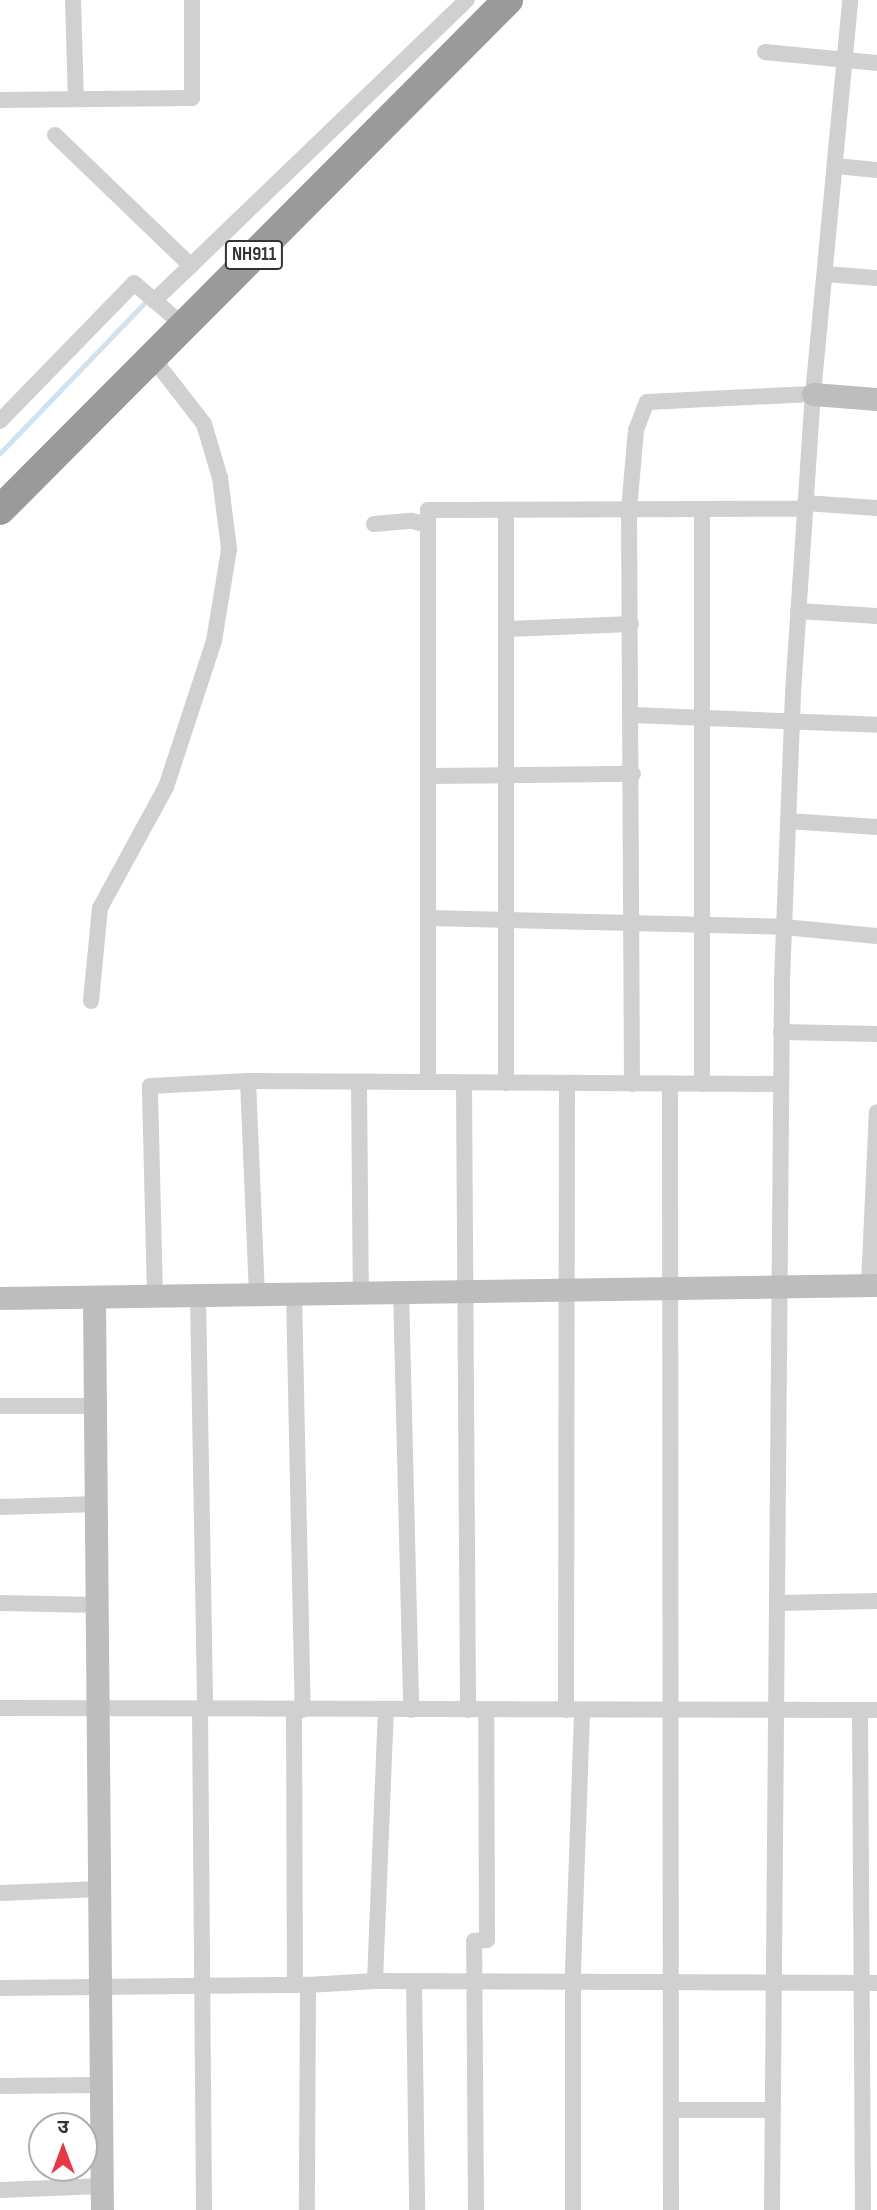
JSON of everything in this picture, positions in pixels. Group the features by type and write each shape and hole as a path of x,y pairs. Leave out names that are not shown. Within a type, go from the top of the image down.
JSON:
{"highway":[{"name":"NH911","path":"0,510 508,0"}],"street":[{"path":"73,0 76,99"},
{"path":"0,100 192,98 192,0"},
{"path":"154,300 467,0"},
{"path":"772,2210 784,927 792,720 805,506 850,0"},
{"path":"765,52 877,63"},
{"path":"55,135 191,266"},
{"path":"836,166 877,170"},
{"path":"825,274 877,278"},
{"path":"0,421 134,283 184,326"},
{"path":"91,1001 100,908 166,787 214,640 229,549 220,478 204,424 152,358"},
{"path":"632,1084 633,774 629,510 636,430 647,402 813,394 877,399"},
{"path":"428,1082 428,510 702,510 805,506 877,508"},
{"path":"506,510 506,1083"},
{"path":"702,510 705,717 702,1084"},
{"path":"373,524 412,521 428,525"},
{"path":"798,611 877,616"},
{"path":"506,629 631,624"},
{"path":"632,715 877,725"},
{"path":"428,776 633,774"},
{"path":"788,821 877,827"},
{"path":"428,918 784,927 877,936"},
{"path":"781,1032 877,1034"},
{"path":"155,1296 150,1086 248,1081 781,1084"},
{"path":"248,1081 257,1294"},
{"path":"359,1082 361,1291"},
{"path":"464,1083 468,1710"},
{"path":"567,1083 565,1287 574,1710 573,2210"},
{"path":"670,1084 671,2210"},
{"path":"0,1298 565,1287 873,1285 877,1112"},
{"path":"401,1290 411,1710"},
{"path":"294,1293 301,1985 307,2210"},
{"path":"198,1295 204,2210"},
{"path":"94,1298 99,1605 99,2085 102,2210"},
{"path":"0,1406 96,1406"},
{"path":"0,1507 97,1504"},
{"path":"777,1603 877,1601"},
{"path":"0,1603 99,1605"},
{"path":"0,1708 869,1710 870,1983 863,2210"},
{"path":"375,1981 386,1710"},
{"path":"475,2210 474,1941 486,1940 486,1710"},
{"path":"0,1892 100,1889"},
{"path":"0,1989 301,1985 375,1981 870,1983"},
{"path":"414,1983 417,2210"},
{"path":"0,2087 99,2085"},
{"path":"672,2110 772,2110"},
{"path":"0,2190 102,2186"}],"waterway":[{"path":"0,453 148,299"}]}
